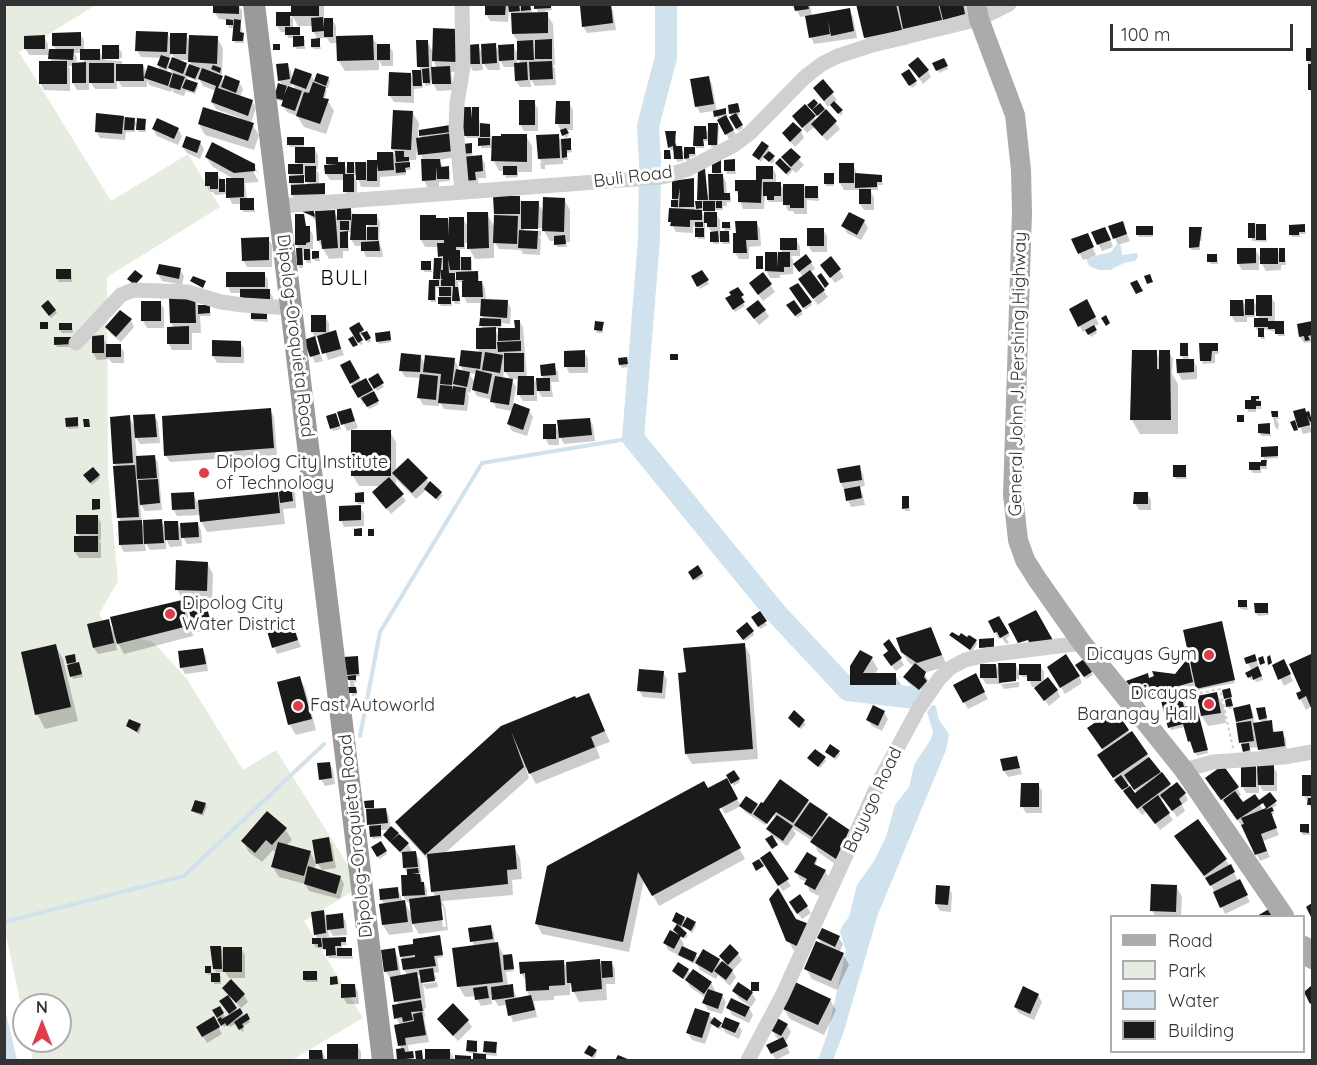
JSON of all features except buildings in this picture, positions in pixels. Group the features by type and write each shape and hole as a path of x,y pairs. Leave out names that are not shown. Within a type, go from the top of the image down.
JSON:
{"highway":[{"name":"Dipolog-Oroquieta Road","path":"254,4 383,1060"}],"main road":[{"name":"General John J. Pershing Highway","path":"977,12 1014,115 1021,170 1022,212 1013,495 1018,540 1025,560 1082,643 1184,770 1283,915"}],"street":[{"path":"462,4 463,67 456,127 462,192"},
{"name":"Buli Road","path":"279,206 662,177 688,169 734,145 750,133 805,77 822,64 838,56 1009,4"},
{"path":"76,343 121,295 133,290 189,292 221,302 292,308"},
{"name":"Bayugo Road","path":"748,1060 782,996 881,778 919,708 939,679 950,668 965,660 1082,643"},
{"path":"1184,770 1214,762 1284,757 1312,752"}],"path":[{"path":"1200,693 1220,689 1236,760"}],"green space":[{"path":"4,5 96,5 19,52 111,201 188,154 220,207 107,277 108,477 118,581 99,614 110,631 153,642 187,679 243,770 276,750 361,886 304,921 363,1018 292,1060 33,1060 32,1053 72,1053 72,993 18,993 5,931"}],"water":[{"path":"1117,244 1121,246 1122,255 1137,253 1138,257 1135,261 1124,263 1110,270 1099,270 1089,266 1086,258 1111,252"},
{"path":"932,705 936,706 938,718 949,734 946,750 878,914 843,1034 833,1060 818,1060 827,1035 846,951 840,932 849,917 857,885 874,861 886,837 895,805 909,787 914,765 931,739 933,732 927,712"},
{"path":"4,1009 12,1039 12,1053 15,1053 17,1060 5,1060"}],"waterway":[{"path":"666,4 666,57 648,126 649,239 633,438 776,613 848,690 915,698"},
{"path":"360,736 380,632 482,463 633,438"},
{"path":"4,922 184,876 324,744"}],"place":[{"name":"Dipolog City Institute of Technology","path":"204,473"},
{"name":"Dipolog City Water District","path":"170,614"},
{"name":"Dicayas Gym","path":"1209,655"},
{"name":"Dicayas Barangay Hall","path":"1209,704"},
{"name":"Fast Autoworld","path":"298,706"}],"district":[{"name":"BULI","path":"345,279"}]}
